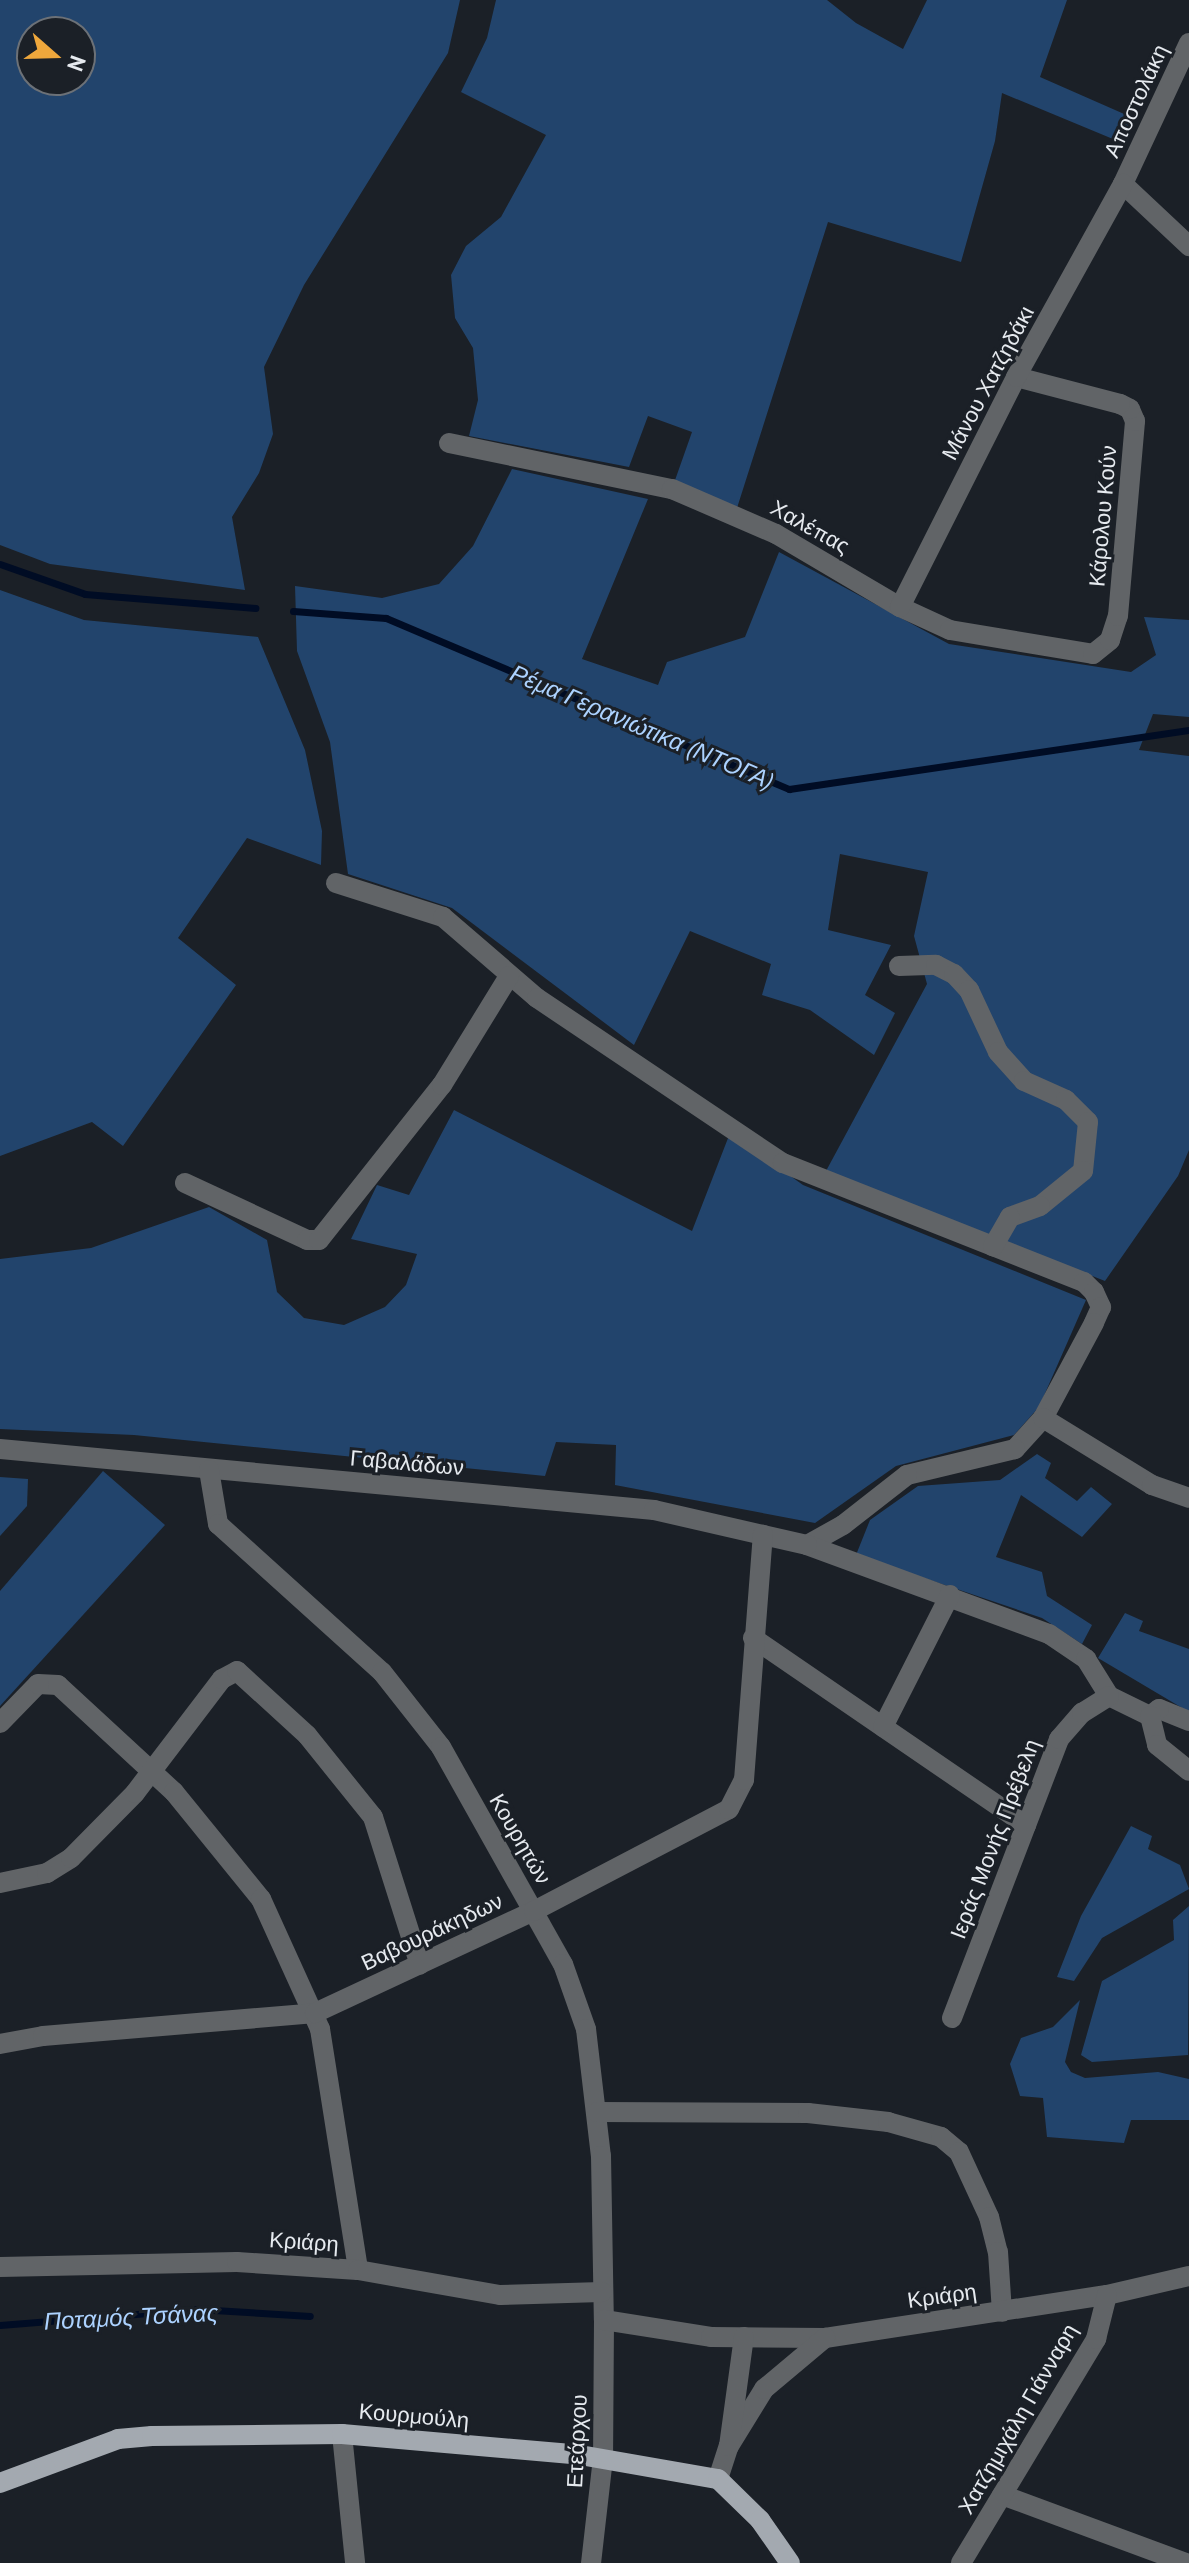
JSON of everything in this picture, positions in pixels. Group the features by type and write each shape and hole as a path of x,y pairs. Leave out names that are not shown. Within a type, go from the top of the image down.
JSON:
{"main road":[{"name":"Κουρμούλη","path":"0,2483 118,2439 342,2434 603,2458 718,2479"},
{"path":"718,2479 760,2520 790,2563"}],"street":[{"name":"Αποστολάκη","path":"1185,237 1123,184 1188,47"},
{"name":"Μάνου Χατζηδάκι","path":"900,607 1016,377 1123,184"},
{"name":"Κάρολου Κούν","path":"1016,377 1130,409 1135,421 1118,616"},
{"name":"Χαλέπας","path":"449,443 672,489 776,534 900,607 963,635 1003,637 1085,656 1105,647 1118,616"},
{"path":"336,883 443,917 509,976 783,1163 1084,1282 1101,1307 1043,1418 1015,1449 1001,1456 907,1475 843,1525 807,1545"},
{"path":"899,966 936,965 954,974 969,990 998,1052 1024,1081 1066,1100 1088,1122 1083,1171 1040,1206 1010,1217 993,1246"},
{"path":"185,1183 307,1240 319,1240 442,1085 509,976"},
{"path":"1043,1418 1152,1485 1189,1498"},
{"name":"Γαβαλάδων","path":"0,1449 654,1510 807,1545 950,1595 1049,1634 1086,1659 1109,1696"},
{"name":"Κουρητών","path":"209,1470 218,1524 382,1672 421,1719 563,1964 586,2029 597,2112 604,2320"},
{"name":"Βαβουράκηδων","path":"0,2044 43,2036 315,2013 534,1911 738,1801 744,1780 763,1535"},
{"path":"883,1727 950,1595"},
{"path":"753,1638 1026,1825"},
{"path":"0,1883 47,1873 64,1864 153,1771 222,1679 232,1672 245,1675 307,1735 373,1817 420,1965"},
{"path":"0,1723 31,1689 49,1681 153,1771 207,1829 261,1899 315,2013 334,2095 358,2270"},
{"path":"1109,1696 1150,1716"},
{"name":"Ιεράς Μονής Πρέβελη","path":"952,2018 1059,1739 1082,1713 1109,1696"},
{"path":"1150,1716 1159,1709 1189,1721"},
{"path":"1150,1716 1157,1745 1189,1771"},
{"path":"597,2112 808,2113 888,2122 941,2137 959,2152 989,2217 998,2252 1002,2312"},
{"name":"Κριάρη","path":"0,2267 237,2262 358,2270 500,2295 602,2292"},
{"name":"Κριάρη","path":"604,2320 711,2337 825,2338 1107,2295 1189,2276"},
{"name":"Χατζημιχάλη Γιάνναρη","path":"961,2563 1096,2339 1107,2295"},
{"name":"Ετεάρχου","path":"591,2563 603,2458 604,2320"},
{"path":"718,2479 729,2446 744,2337"},
{"path":"729,2446 764,2389 825,2338"},
{"path":"342,2434 355,2563"},
{"path":"1002,2495 1186,2563"}],"shaded area":[{"path":"0,0 460,0 448,53 304,285 264,367 273,434 259,473 232,517 245,590 50,564 0,545"},
{"path":"496,0 827,0 856,23 903,49 927,0 1067,0 1040,77 1131,117 1125,144 1002,93 995,141 961,262 828,222 737,508 674,483 692,432 648,416 629,467 469,436 478,400 473,348 455,318 451,275 466,246 501,217 546,135 461,92 487,38"},
{"path":"512,469 648,499 582,659 658,685 667,662 745,637 779,552 949,644 1131,672 1156,655 1144,617 1189,620 1189,717 1153,714 1139,750 1189,756 1189,1150 1178,1176 1105,1281 826,1171 927,984 914,936 928,872 840,854 828,930 891,945 865,995 895,1013 874,1055 810,1010 762,995 771,964 690,931 634,1045 452,908 348,874 330,742 297,651 295,586 382,598 439,584 473,546"},
{"path":"0,590 84,620 258,637 305,750 322,831 321,865 247,838 178,938 236,985 123,1146 92,1122 0,1156"},
{"path":"454,1110 692,1231 730,1133 803,1185 1086,1300 1039,1407 1014,1435 896,1466 815,1523 615,1485 616,1445 556,1442 545,1476 134,1435 0,1429 0,1259 91,1248 209,1207 267,1240 277,1292 304,1318 344,1325 385,1307 406,1285 417,1254 351,1239 377,1185 409,1195"},
{"path":"1037,1454 1051,1463 1045,1478 1077,1501 1091,1487 1112,1504 1082,1537 1021,1495 996,1557 1042,1572 1047,1596 1092,1625 1082,1644 1042,1618 856,1555 870,1520 918,1486 1000,1480"},
{"path":"103,1471 165,1525 0,1706 0,1591"},
{"path":"0,1477 28,1479 27,1506 0,1536"},
{"path":"1125,1613 1143,1621 1139,1631 1189,1649 1189,1712 1098,1658"},
{"path":"1131,1826 1152,1836 1148,1849 1180,1865 1189,1889 1102,1938 1074,1981 1057,1977 1081,1916"},
{"path":"1189,1906 1188,2055 1092,2062 1081,2055 1102,1981 1174,1940 1173,1920"},
{"path":"1080,2000 1065,2062 1071,2072 1085,2078 1158,2072 1189,2079 1189,2120 1131,2120 1124,2143 1047,2137 1043,2098 1020,2096 1010,2064 1021,2038 1053,2027"}],"waterway":[{"name":"Ρέμα Γερανιώτικα (ΝΤΟΓΑ)","path":"0,564 85,594 255,608"},
{"name":"Ρέμα Γερανιώτικα (ΝΤΟΓΑ)","path":"293,611 386,618 789,789 1189,730"},
{"name":"Ποταμός Τσάνας","path":"0,2325 197,2309 310,2316"}]}
